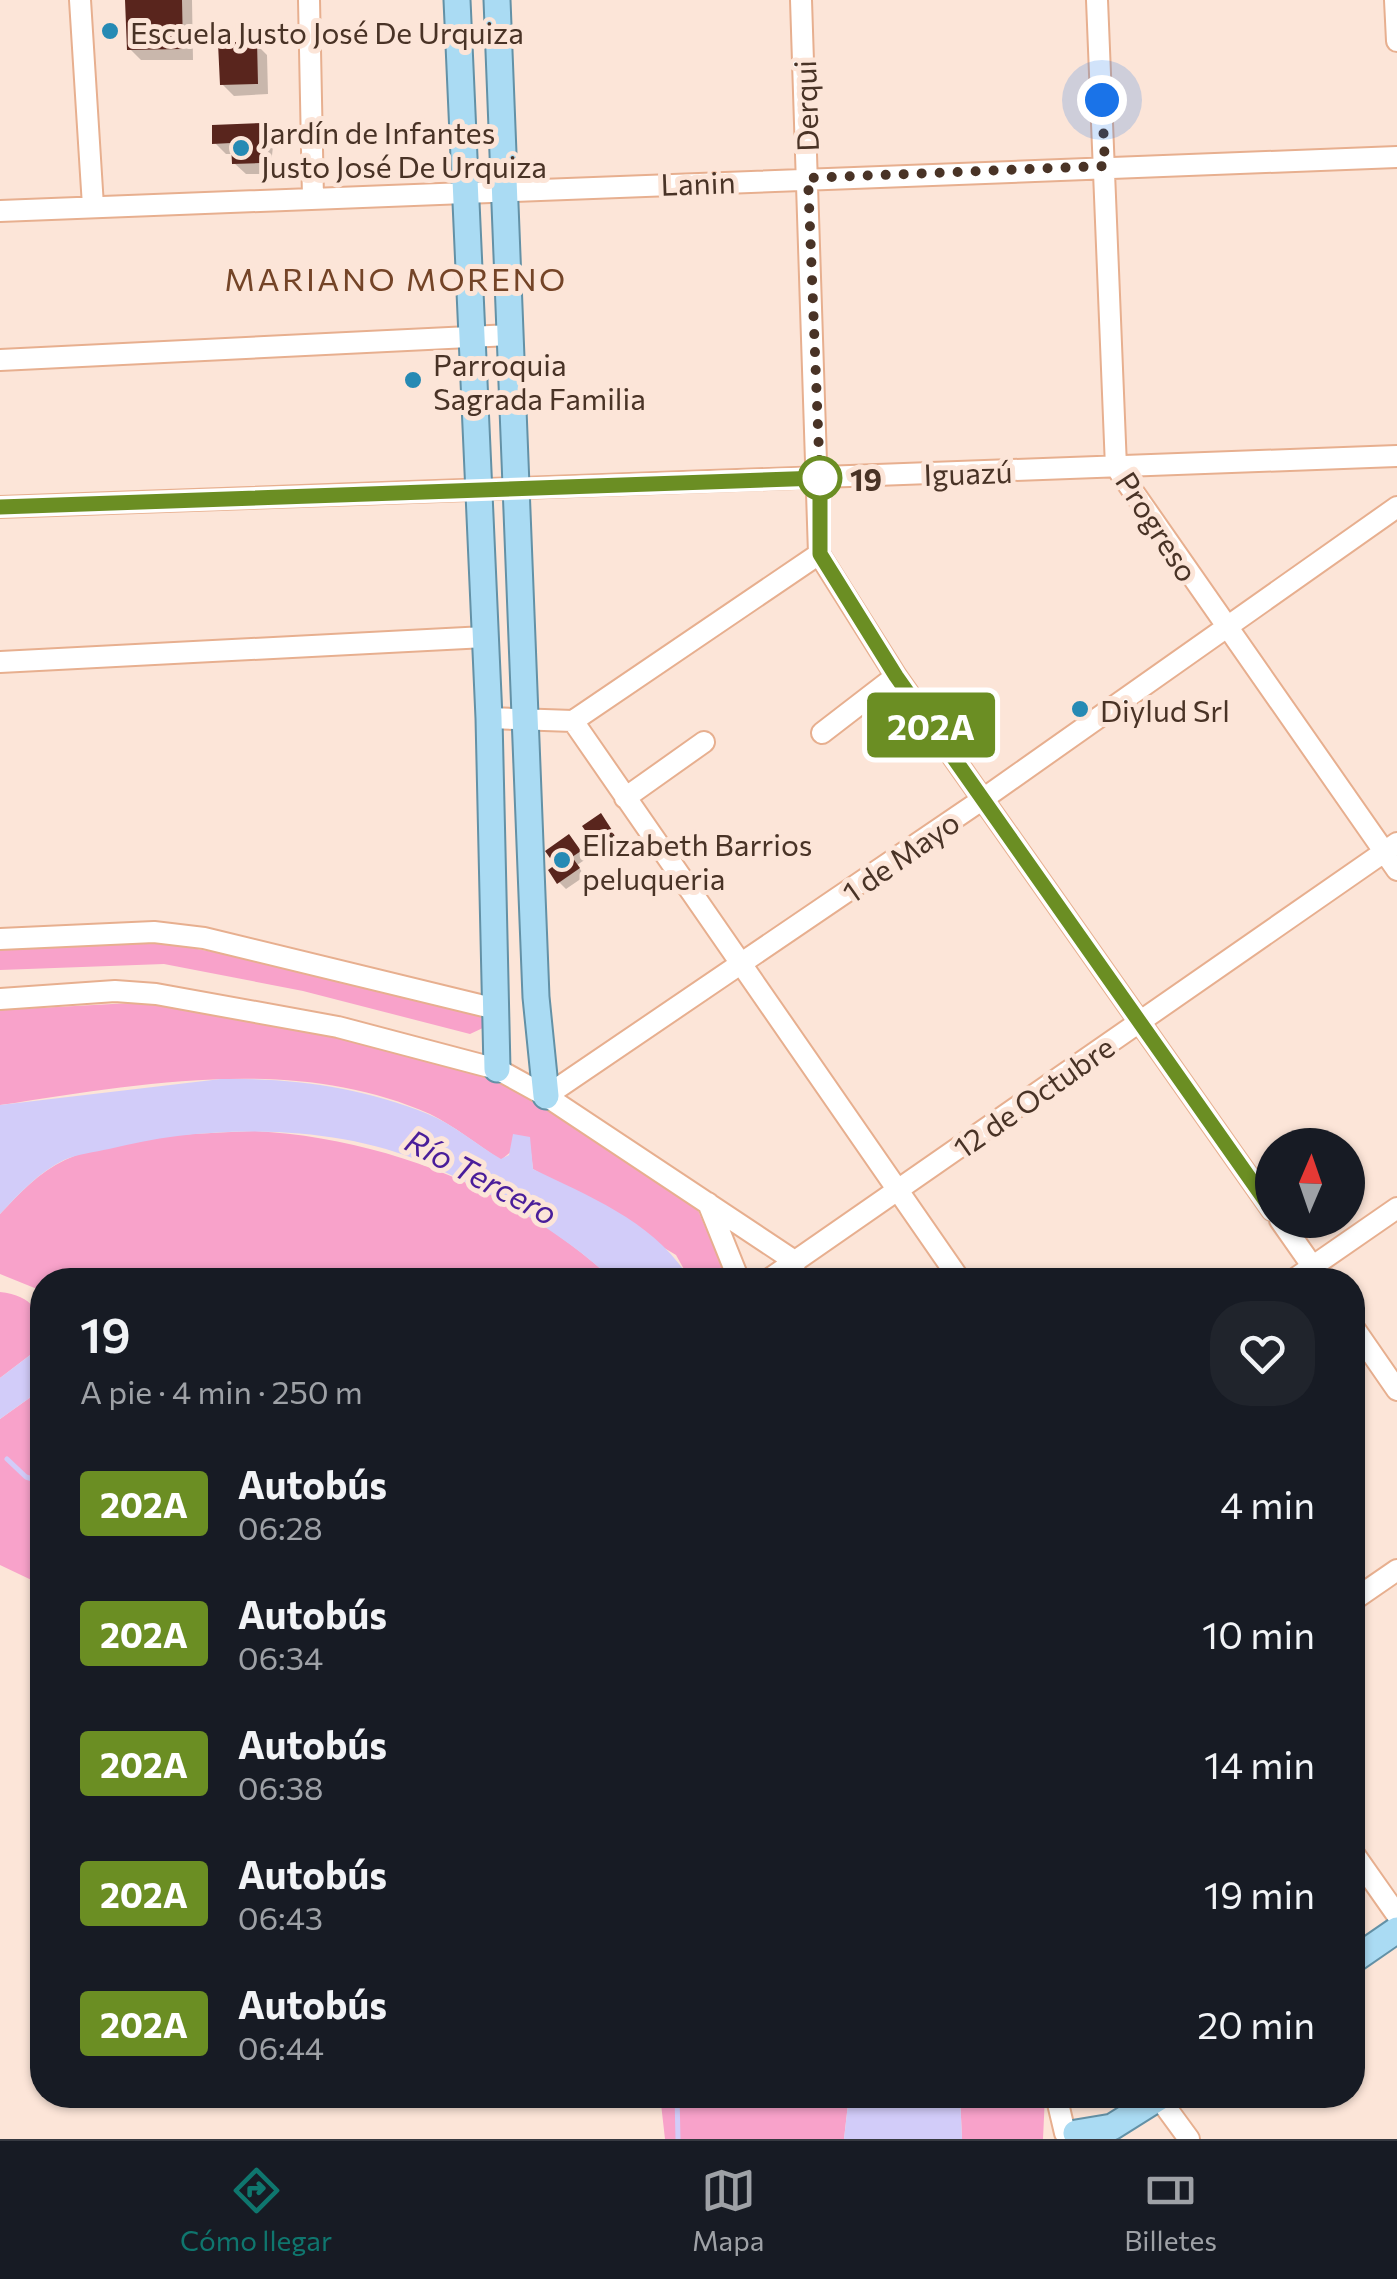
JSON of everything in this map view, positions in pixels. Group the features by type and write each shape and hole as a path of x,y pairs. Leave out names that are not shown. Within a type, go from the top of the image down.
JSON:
{"main road":[{"path":"457,0 489,718 497,1069"},
{"path":"497,0 536,996 546,1096"},
{"path":"1365,1952 1397,1930"},
{"path":"1105,2139 1143,2108"},
{"path":"1071,2136 1124,2121"}],"street":[{"path":"80,0 93,206"},
{"path":"309,0 314,198"},
{"name":"Derqui","path":"801,0 820,554"},
{"name":"Progreso","path":"1097,0 1116,467 1226,627 1391,848 1397,870"},
{"path":"1395,0 1397,41"},
{"name":"Lanin","path":"0,211 464,190 1397,157"},
{"path":"0,360 510,335"},
{"name":"Iguazú","path":"0,507 1397,456"},
{"name":"1 de Mayo","path":"546,1096 983,799 1397,507"},
{"path":"489,718 573,721 820,554 896,676 1255,1186"},
{"path":"0,662 485,638"},
{"path":"822,734 896,676"},
{"path":"573,721 952,1268"},
{"path":"625,798 704,742"},
{"name":"12 de Octubre","path":"787,1268 1391,848"},
{"path":"0,939 154,932 204,938 496,1009"},
{"path":"0,999 115,991 171,996 338,1028 497,1069 546,1096 796,1262"},
{"path":"707,1201 734,1268"},
{"path":"1323,1268 1397,1208"},
{"path":"1293,1238 1314,1268"},
{"path":"1365,1344 1397,1390"},
{"path":"1365,1592 1397,1570"},
{"path":"1365,1869 1397,1914"},
{"path":"1061,2108 1071,2136"},
{"path":"1169,2108 1189,2139"}],"shaded area":[{"path":"165,943 261,961 476,1013 484,1018 485,1027 470,1034 303,991 164,964 0,970 0,948"},
{"path":"150,1002 336,1036 494,1078 542,1103 697,1208 723,1268 683,1268 676,1255 533,1169 529,1137 501,1160 430,1114 379,1096 326,1084 217,1079 107,1089 0,1105 0,1010"},
{"path":"255,1131 304,1136 400,1157 492,1195 535,1220 599,1268 30,1268 30,1286 0,1274 0,1214 30,1184 56,1165 86,1151 133,1140"},
{"path":"0,1292 30,1303 30,1355 0,1378"},
{"path":"30,1398 30,1579 0,1565 0,1419"},
{"path":"661,2108 848,2108 844,2139 665,2139"},
{"path":"961,2108 1044,2108 1043,2139 962,2139"}],"water":[{"name":"Río Tercero","path":"221,1079 273,1080 352,1091 437,1118 501,1159 509,1155 513,1134 530,1137 533,1169 599,1201 641,1227 682,1268 600,1268 548,1229 450,1174 389,1150 310,1134 186,1135 80,1155 46,1171 0,1214 0,1105"},
{"path":"30,1355 30,1398 0,1419 0,1378"},
{"path":"848,2108 961,2108 962,2139 844,2139"}],"building":[{"path":"125,0 182,0 183,49 127,50"},
{"path":"257,41 258,84 220,85 218,43"},
{"path":"263,123 260,163 232,164 231,143 212,144 212,125"},
{"path":"601,813 619,841 601,853 582,826"},
{"path":"569,834 581,851 572,857 580,868 557,884 548,870 555,865 545,851"}],"waterway":[{"path":"7,1459 30,1478"},
{"path":"677,2108 678,2139"}],"bus line":[{"name":"202A","path":"0,507 477,487 820,478 820,554 896,676 1255,1186"}],"place":[{"name":"Escuela Justo José De Urquiza","path":"110,31"},
{"name":"Jardín de Infantes Justo José De Urquiza","path":"241,148"},
{"name":"Parroquia Sagrada Familia","path":"413,380"},
{"name":"19","path":"820,478"},
{"name":"Diylud Srl","path":"1080,709"},
{"name":"Elizabeth Barrios peluqueria","path":"562,860"}],"district":[{"name":"MARIANO MORENO","path":"396,278"}],"route":[{"path":"820,478 808,178 1105,166 1102,100"}]}
